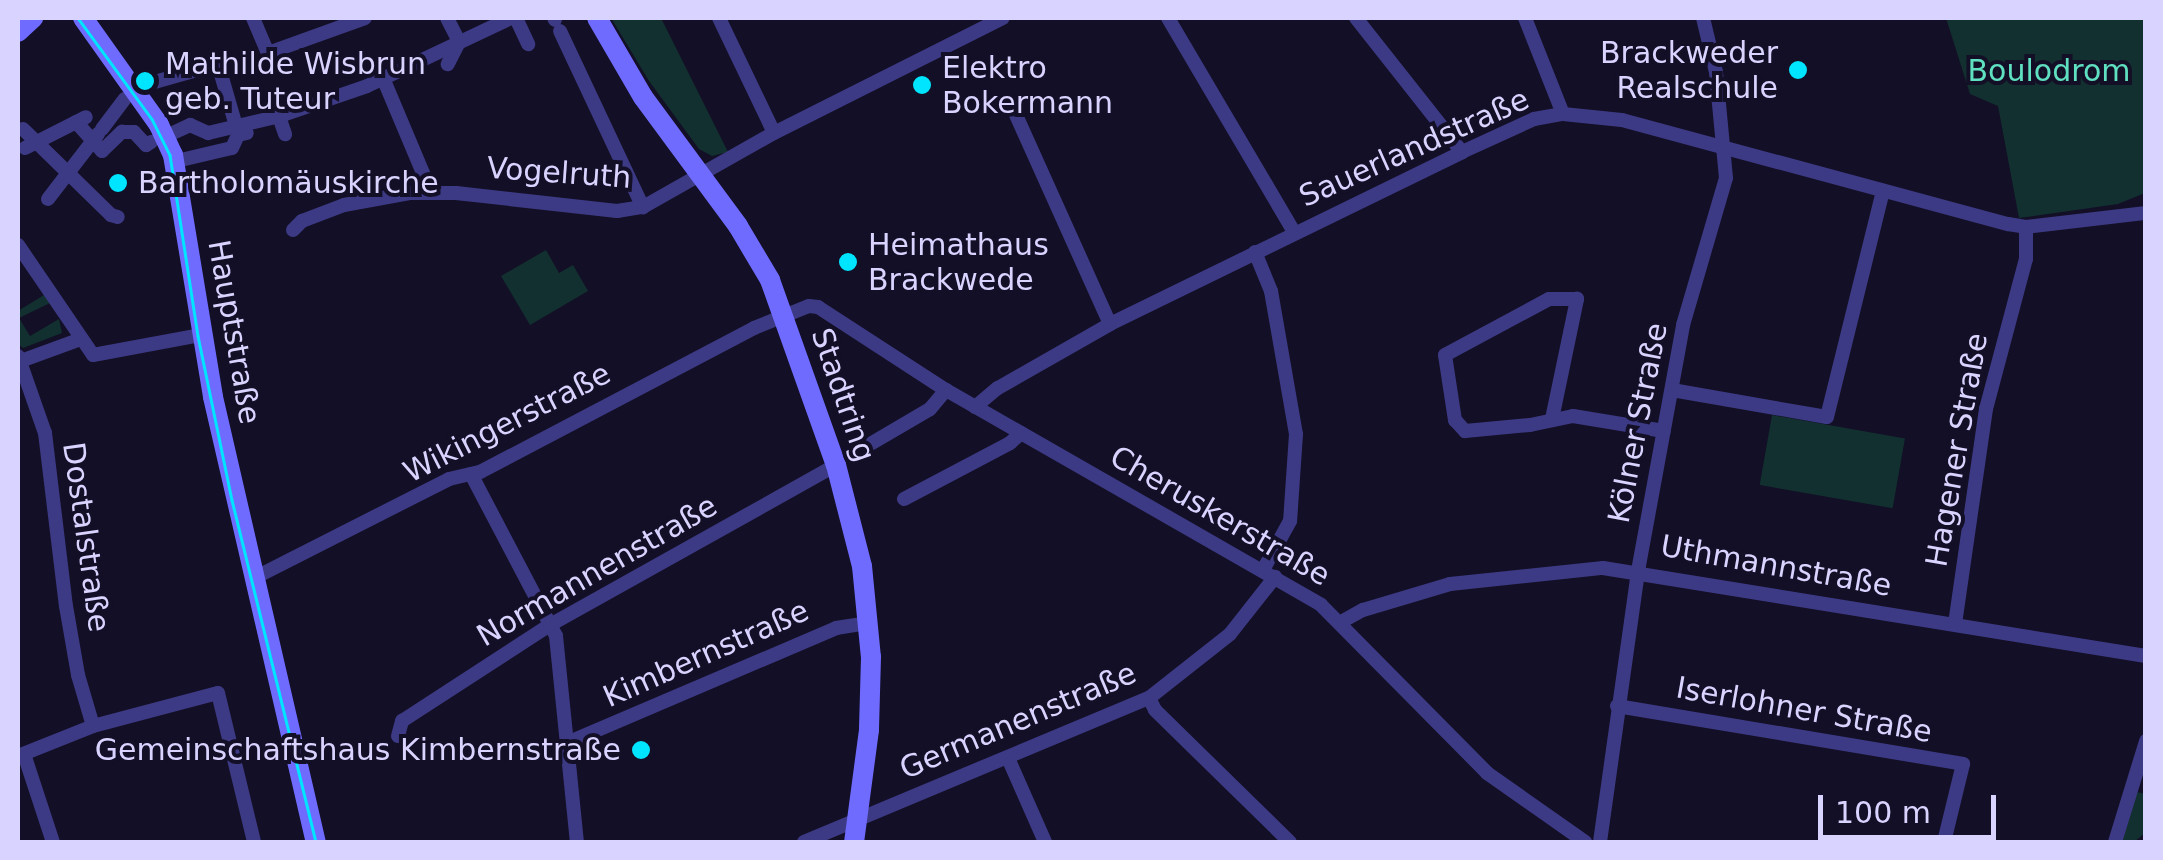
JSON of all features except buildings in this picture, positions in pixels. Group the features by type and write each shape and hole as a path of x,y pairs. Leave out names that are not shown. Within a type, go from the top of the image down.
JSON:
{"street":[{"path":"18,32 33,18"},
{"name":"Hauptstraße","path":"83,18 159,125 173,154 200,335 316,842"},
{"path":"253,18 263,50 270,53 366,18"},
{"path":"447,18 459,42"},
{"path":"184,160 232,148 263,126 514,18 528,44"},
{"name":"Stadtring","path":"597,18 643,96 770,280 836,465 862,566 869,623 871,699 854,842"},
{"path":"722,18 774,133"},
{"name":"Vogelruth","path":"293,230 302,221 356,201 431,192 617,211 643,207 774,133 1003,18"},
{"path":"1168,18 1294,232"},
{"path":"1356,18 1462,152"},
{"path":"1526,18 1563,114"},
{"name":"Kölner Straße","path":"1600,842 1616,706 1664,431 1684,326 1724,190 1725,149 1716,72 1703,18"},
{"path":"556,23 643,207"},
{"path":"403,65 444,66 459,42"},
{"path":"144,85 218,64 263,126"},
{"path":"403,65 431,192"},
{"path":"31,145 125,99 48,199"},
{"path":"1012,106 1110,324"},
{"name":"Sauerlandstraße","path":"976,407 998,388 1110,324 1294,232 1534,119 1563,114 1622,120 2026,227 2146,214"},
{"path":"85,118 102,151 119,134 128,131 146,144 152,142"},
{"path":"175,132 190,125 208,133 263,126"},
{"path":"23,129 31,145 68,173 111,215 118,216"},
{"path":"1672,390 1827,416 1884,190"},
{"name":"Hagener Straße","path":"1955,624 1986,409 2026,259 2026,227"},
{"path":"18,245 93,356 200,335"},
{"name":"Germanenstraße","path":"804,842 1149,698 1218,646 1269,574 1290,520 1296,434 1271,291 1255,252"},
{"path":"1552,419 1577,299 1549,299 1445,354 1458,427 1465,431 1586,417 1664,431"},
{"name":"Cheruskerstraße","path":"784,315 809,306 827,311 946,390 1269,574 1341,622 1477,765 1585,842"},
{"name":"Wikingerstraße","path":"254,578 449,479 471,474 784,315"},
{"path":"18,359 81,339"},
{"name":"Dostalstraße","path":"18,359 45,433 66,606 78,675 93,726"},
{"path":"872,443 930,409 946,390"},
{"path":"904,499 1010,444 1021,432"},
{"name":"Normannenstraße","path":"398,736 402,721 550,625 836,465"},
{"path":"471,474 550,625 558,648 577,842"},
{"name":"Uthmannstraße","path":"1341,622 1363,610 1450,584 1603,568 2146,656"},
{"name":"Kimbernstraße","path":"567,743 836,628 869,623"},
{"name":"Hauptstraße","path":"280,678 302,734 331,842"},
{"path":"53,842 20,755 93,726 218,693 254,842"},
{"path":"1149,698 1154,710 1290,842"},
{"name":"Iserlohner Straße","path":"1616,706 1962,764 1944,842"},
{"path":"2115,842 2146,741"},
{"path":"1008,758 1046,842"}],"green space":[{"path":"611,18 661,18 728,152 712,156 699,149 649,81"},
{"name":"Boulodrom","path":"1946,18 2145,18 2145,193 2118,204 2019,218 1998,106 1970,94"},
{"path":"546,250 559,273 573,265 588,291 530,325 501,276"},
{"path":"44,295 50,303 19,318 30,336 59,319 62,333 23,348 18,344 18,311"},
{"path":"1772,415 1905,438 1893,508 1760,485"},
{"path":"2137,792 2145,794 2145,833 2134,842 2122,842"}],"tram line":[{"path":"78,18 152,119 170,155 198,336 232,500 316,842"}],"place":[{"name":"Brackweder Realschule","path":"1798,70"},
{"name":"Mathilde Wisbrun geb. Tuteur","path":"145,81"},
{"name":"Elektro Bokermann","path":"922,85"},
{"name":"Bartholomäuskirche","path":"118,183"},
{"name":"Heimathaus Brackwede","path":"848,262"},
{"name":"Gemeinschaftshaus Kimbernstraße","path":"641,750"}]}
